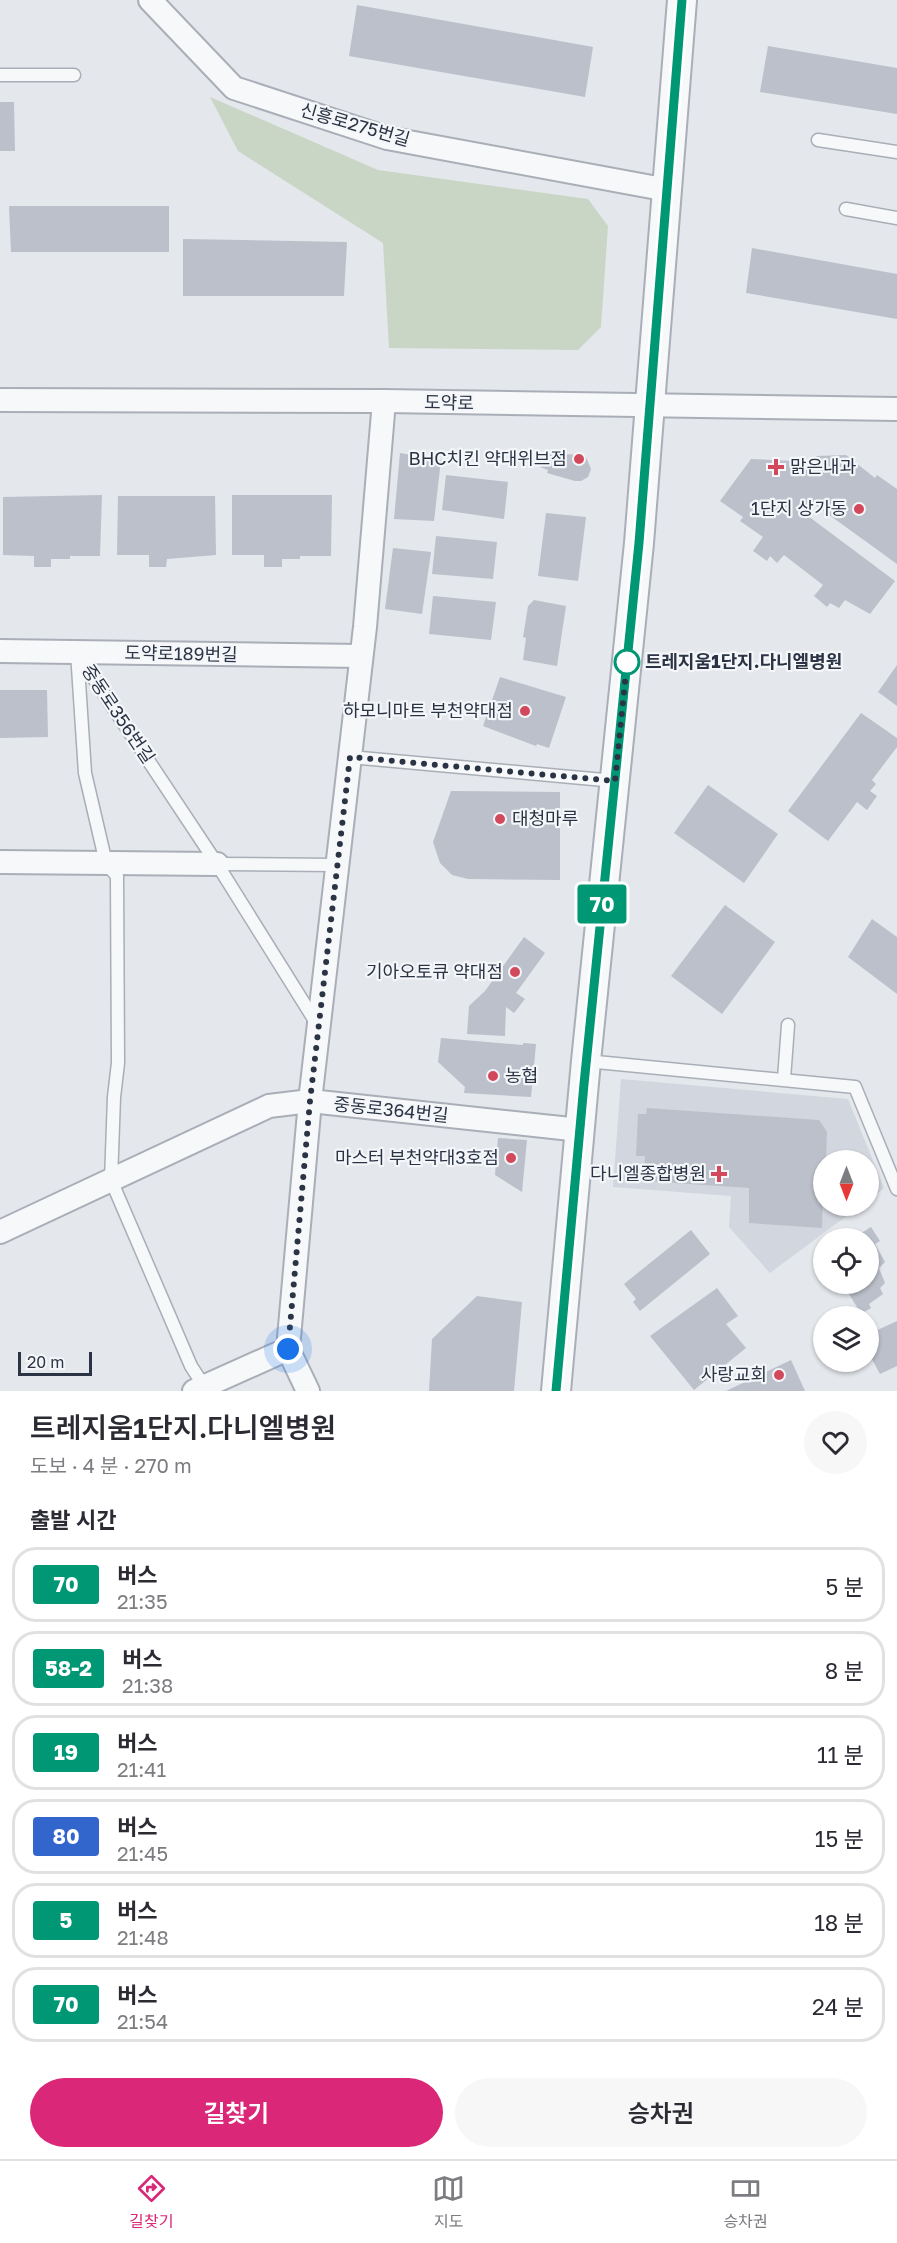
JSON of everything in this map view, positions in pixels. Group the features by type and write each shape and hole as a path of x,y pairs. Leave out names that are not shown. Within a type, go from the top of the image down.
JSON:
{"street":[{"name":"신흥로275번길","path":"150,0 234,88 387,138 668,190"},
{"path":"556,1391 586,1061 651,407 682,0"},
{"name":"도약로","path":"0,400 384,402 897,409"},
{"path":"308,1391 288,1349 310,1101 361,656 384,402"},
{"name":"도약로189번길","path":"0,651 361,656"},
{"path":"0,862 217,864"},
{"name":"중동로364번길","path":"0,1232 269,1106 310,1101 580,1130"},
{"path":"199,1389 288,1349"}],"lane":[{"path":"0,75 74,75"},
{"path":"818,140 897,152"},
{"path":"846,209 897,218"},
{"name":"중동로356번길","path":"77,652 85,773 106,863"},
{"name":"중동로356번길","path":"77,652 217,864"},
{"path":"350,757 615,781"},
{"path":"106,863 117,876 118,1063 114,1097 111,1180 199,1389"},
{"path":"217,864 337,865"},
{"path":"217,864 319,1026"},
{"path":"784,1079 788,1025"},
{"path":"586,1061 855,1087 897,1189"}],"shaded area":[{"name":"다니엘종합병원","path":"621,1079 848,1099 869,1150 813,1150 813,1216 847,1216 830,1228 813,1228 813,1241 770,1273 729,1227 731,1196 613,1187"},
{"name":"다니엘종합병원","path":"879,1176 884,1188 879,1192"}],"green space":[{"path":"210,97 378,170 588,199 608,226 601,327 578,350 389,348 383,243 238,151"}],"building":[{"path":"357,5 593,47 585,97 349,56"},
{"path":"768,46 897,68 897,114 760,92"},
{"path":"0,102 14,102 15,151 0,151"},
{"path":"9,206 169,206 169,252 11,252"},
{"path":"183,239 347,242 344,296 183,296"},
{"path":"752,248 897,274 897,319 746,293"},
{"path":"400,453 441,460 434,521 394,519"},
{"path":"543,453 586,457 591,469 588,477 575,481 547,473 548,470 540,467"},
{"path":"846,455 875,478 877,475 897,489 897,564 814,504 807,514 800,510 895,581 870,614 845,600 839,608 830,603 827,607 814,596 823,585 784,555 777,563 770,556 767,561 753,551 763,537 740,521 743,517 720,501 751,459 815,462 816,456"},
{"path":"446,475 508,482 504,519 442,510"},
{"path":"102,495 100,556 70,556 70,559 51,559 51,567 34,567 34,556 3,555 3,497"},
{"path":"232,495 332,495 331,556 300,556 300,559 282,559 282,567 264,567 264,555 232,555"},
{"path":"118,496 215,496 216,555 167,559 166,567 149,567 149,555 117,555"},
{"path":"546,513 586,517 578,581 538,576"},
{"path":"436,536 497,542 493,579 432,574"},
{"path":"393,548 431,552 422,614 385,609"},
{"path":"433,596 496,602 491,640 429,634"},
{"path":"534,600 566,606 557,666 523,660 526,638 523,637 528,606"},
{"path":"897,665 897,706 878,692"},
{"name":"하모니마트 부천약대점","path":"500,677 566,697 549,748 537,744 536,746 483,726"},
{"path":"0,690 47,690 48,737 0,738"},
{"path":"861,713 897,738 897,747 872,780 876,784 870,791 877,796 867,810 857,802 828,841 788,811"},
{"path":"708,785 778,834 744,883 674,833"},
{"name":"대청마루","path":"451,791 560,792 560,880 468,879 452,875 440,863 433,842"},
{"path":"725,905 775,942 722,1014 671,976"},
{"path":"872,919 897,937 897,994 848,957"},
{"name":"기아오토큐 약대점","path":"524,937 545,953 516,993 525,999 514,1013 506,1007 505,1036 467,1034 469,1006 485,991"},
{"name":"농협","path":"441,1038 523,1045 523,1043 536,1044 531,1097 464,1093 465,1087 438,1062"},
{"name":"다니엘종합병원","path":"647,1108 819,1120 827,1132 826,1150 813,1150 813,1216 822,1216 822,1228 749,1223 749,1188 644,1181 645,1156 636,1156 638,1114 646,1114"},
{"name":"마스터 부천약대3호점","path":"498,1138 527,1140 522,1192 495,1175"},
{"path":"691,1230 710,1254 640,1311 633,1302 636,1299 624,1284"},
{"path":"879,1251 885,1262 879,1268"},
{"path":"879,1268 885,1283 880,1288 883,1294 869,1304 870,1306 856,1306 849,1294 879,1294"},
{"path":"717,1288 738,1316 726,1324 746,1348 694,1390 650,1336"},
{"path":"477,1296 522,1302 514,1391 429,1391 432,1339"},
{"path":"897,1321 897,1366 880,1374 879,1372 879,1329"},
{"name":"사랑교회","path":"791,1360 805,1391 726,1391"}],"bus line":[{"name":"70","path":"556,1391 584,1084 639,543 682,0"}],"place":[{"name":"BHC치킨 약대위브점","path":"579,459"},
{"name":"맑은내과","path":"776,467"},
{"name":"1단지 상가동","path":"859,509"},
{"name":"트레지움1단지.다니엘병원","path":"627,662"},
{"name":"하모니마트 부천약대점","path":"525,711"},
{"name":"대청마루","path":"500,819"},
{"name":"기아오토큐 약대점","path":"515,972"},
{"name":"농협","path":"493,1076"},
{"name":"마스터 부천약대3호점","path":"511,1158"},
{"name":"다니엘종합병원","path":"719,1174"},
{"name":"사랑교회","path":"779,1375"}],"route":[{"path":"288,1349 310,1101 350,757 615,781 627,662"}]}
